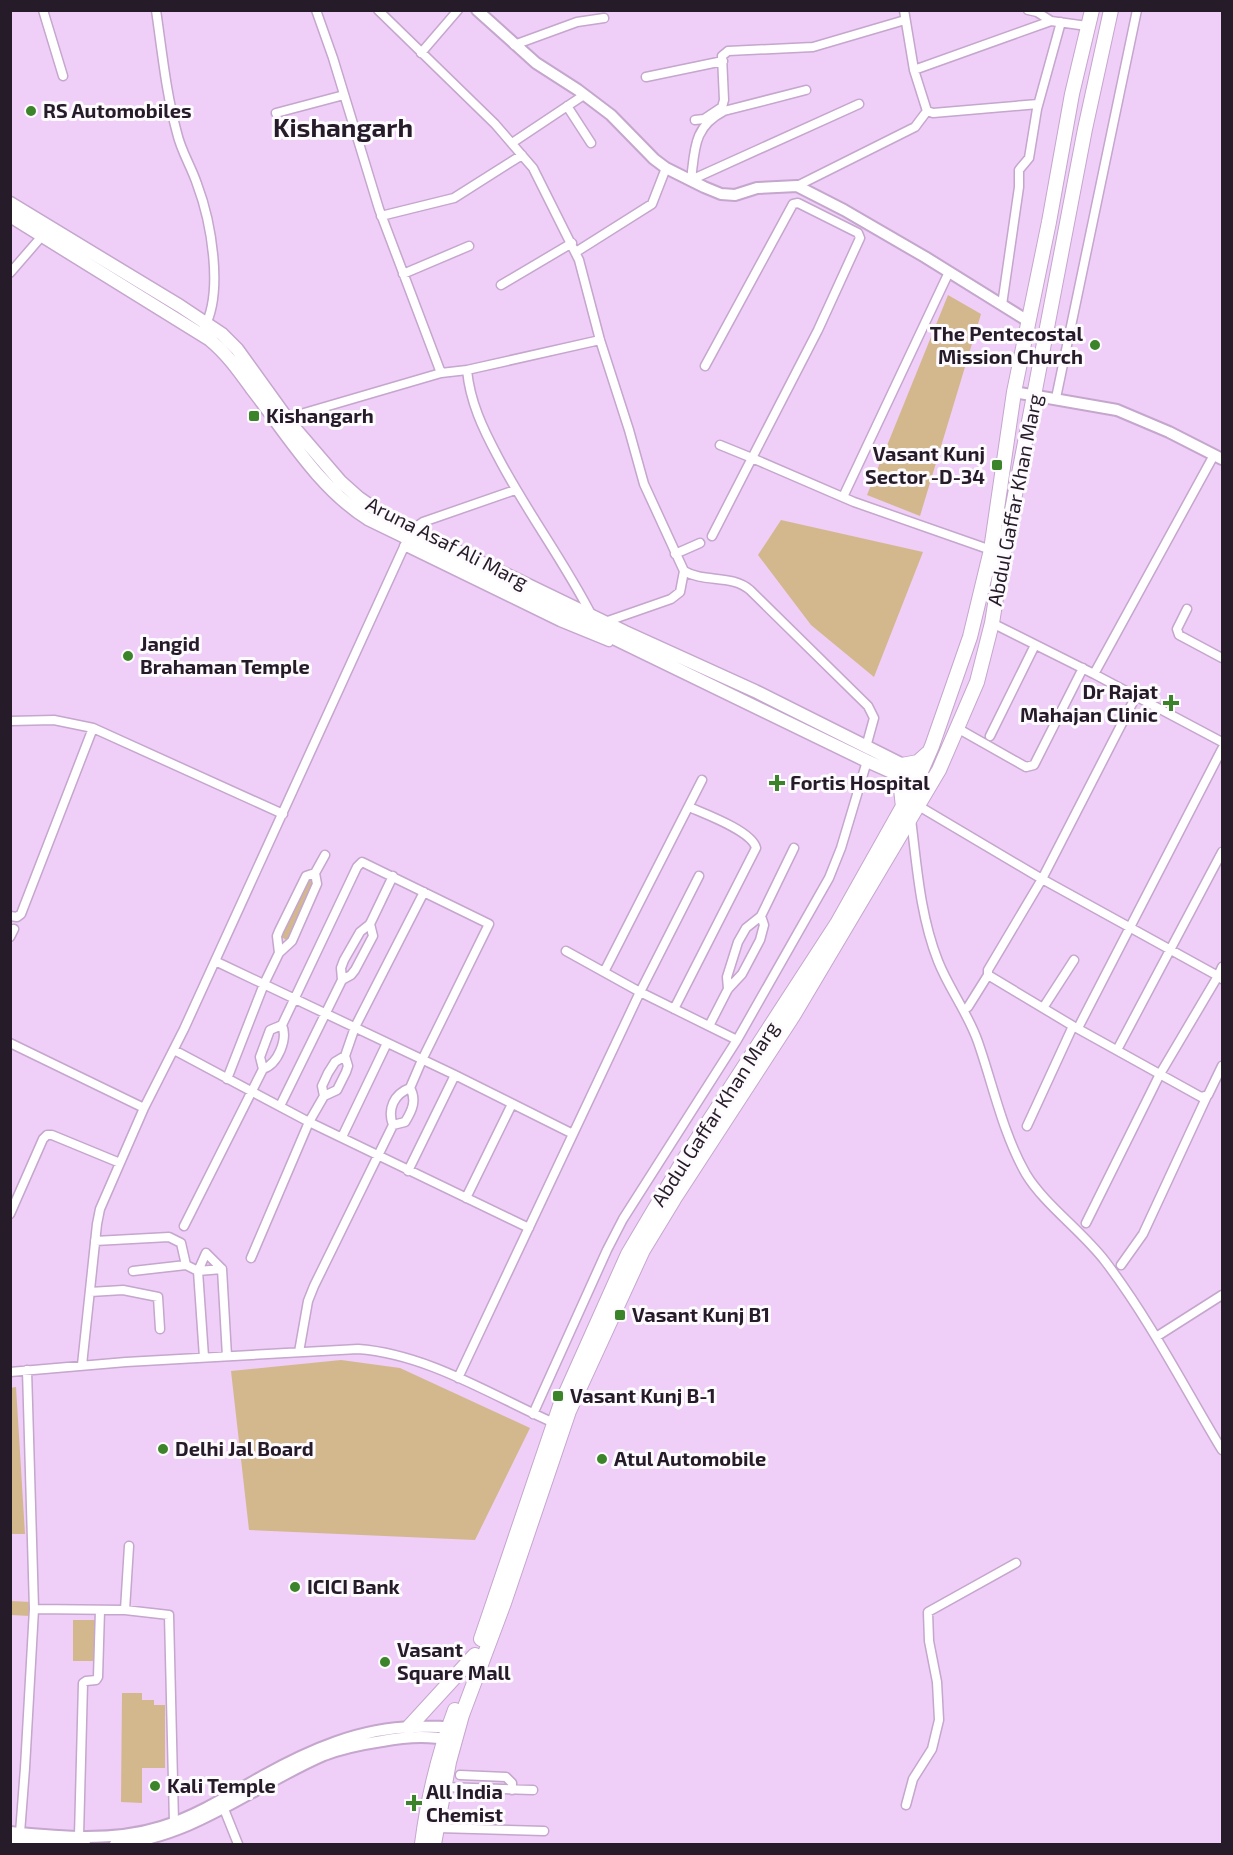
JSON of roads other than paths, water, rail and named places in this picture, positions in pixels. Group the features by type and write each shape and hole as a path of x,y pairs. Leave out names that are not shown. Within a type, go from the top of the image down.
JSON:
{"main road":[{"path":"1028,321 1072,94 1092,10"},
{"name":"Abdul Gaffar Khan Marg","path":"927,779 957,728 977,682 992,623 1085,129 1111,10"},
{"name":"Aruna Asaf Ali Marg","path":"10,203 237,350 287,418 340,481 385,516 408,538 592,616 755,691 866,747 898,769"},
{"name":"Aruna Asaf Ali Marg","path":"10,216 204,328 309,464 337,495 368,519 867,760 927,779"},
{"name":"Abdul Gaffar Khan Marg","path":"927,779 932,746 970,637 991,550 1014,392 1028,321"},
{"path":"927,779 910,809 902,796 898,769 918,762 926,756 932,746"},
{"name":"Abdul Gaffar Khan Marg","path":"434,1845 451,1734 475,1655 554,1423 599,1315 642,1228 683,1161 910,809"},
{"name":"Abdul Gaffar Khan Marg","path":"422,1845 429,1791 511,1584 564,1423 632,1271 674,1199 793,1016 910,809"},
{"path":"410,1727 475,1655"}],"street":[{"path":"43,10 63,76"},
{"path":"156,10 174,120 183,154 201,194 210,237 213,289 210,312 204,328"},
{"path":"316,10 381,216 441,374"},
{"path":"378,10 522,154 532,168 574,248 585,278 600,340 630,430 647,494 684,571 680,592 671,599 605,622"},
{"path":"421,52 458,10"},
{"path":"477,10 536,63 585,95 621,124 666,168 712,191 735,195 757,188 797,186 915,126 927,111"},
{"path":"1028,10 1035,11 1051,21"},
{"path":"1056,398 1137,10"},
{"path":"695,120 704,119 722,107 724,100 722,56 728,51 813,47 905,15 914,70 927,111"},
{"path":"514,45 569,24 604,18"},
{"path":"914,70 1051,21 1087,26"},
{"path":"1002,305 1019,187 1018,174 1029,159 1038,104 1061,22"},
{"path":"646,77 723,61"},
{"path":"691,180 696,140 699,133 715,116 724,111 806,90"},
{"path":"276,113 344,95"},
{"path":"512,143 585,95"},
{"path":"691,180 859,104"},
{"path":"927,111 933,113 1038,104"},
{"path":"567,106 591,143"},
{"path":"381,216 454,198 522,154"},
{"path":"501,285 574,248 652,204 666,168"},
{"path":"797,186 844,210 1028,321"},
{"path":"705,366 744,291 795,203 861,236 818,330 712,536"},
{"path":"10,273 42,236"},
{"path":"403,274 469,246"},
{"path":"843,497 949,272"},
{"path":"287,418 441,374 600,340"},
{"path":"467,370 470,395 515,490 592,616"},
{"path":"1014,392 1117,410 1169,432 1218,457 1094,674"},
{"path":"720,445 899,519 991,550"},
{"path":"82,1365 100,1209 144,1108 216,961 408,538 423,522 515,490"},
{"path":"408,538 560,622 667,667 747,708"},
{"path":"675,554 700,543"},
{"path":"684,571 739,583 750,590 868,706 874,718 866,747"},
{"path":"1187,609 1177,629 1179,635 1222,655"},
{"path":"992,623 1083,668 1222,742"},
{"path":"990,736 1035,645"},
{"path":"957,728 1030,768 1034,765 1083,668"},
{"path":"968,1007 1042,879 1136,696"},
{"path":"10,721 54,720 93,728 283,814"},
{"path":"10,916 17,918 21,914 93,728"},
{"path":"1027,1126 1076,1027 1222,749"},
{"path":"533,1414 623,1219 737,1040 829,878 841,848 867,760"},
{"path":"604,972 702,780"},
{"path":"674,1009 756,848 755,843 747,835 689,807"},
{"path":"1220,978 1042,879 948,823 910,809 919,884 929,935 943,974 974,1032 1018,1158 1036,1188 1081,1233 1104,1260 1156,1337 1222,1450"},
{"path":"728,989 727,977 738,942 746,928 761,916 794,848"},
{"path":"1117,1050 1222,852"},
{"path":"227,1079 264,984 279,953 292,941 317,884 315,873 325,855"},
{"path":"184,1226 263,1069 272,1064 284,1040 282,1025 362,862 489,924 410,1088 414,1098 408,1117 405,1122 393,1125"},
{"path":"279,953 277,936 279,931 306,876 315,873"},
{"path":"280,1106 342,980 341,968 344,960 360,932 370,924 393,876"},
{"path":"458,1378 640,992 699,876"},
{"path":"251,1258 309,1122 324,1096 337,1090 348,1066 345,1056 355,1028 424,892"},
{"path":"709,1026 728,989 742,974 760,940 764,925 761,916"},
{"path":"342,980 355,970 373,936 370,924"},
{"path":"566,951 640,992 737,1040"},
{"path":"1043,1008 1074,960"},
{"path":"216,961 573,1134"},
{"path":"1086,1223 1160,1074 1220,978 1222,968"},
{"path":"988,975 1201,1097 1207,1096"},
{"path":"263,1069 260,1057 267,1038 273,1028 282,1025"},
{"path":"10,1043 144,1108"},
{"path":"342,1137 387,1043"},
{"path":"174,1050 309,1122 529,1228"},
{"path":"324,1096 322,1086 328,1072 335,1062 345,1056"},
{"path":"1120,1265 1143,1234 1222,1066"},
{"path":"408,1171 455,1076"},
{"path":"299,1352 308,1301 314,1286 393,1125 390,1116 393,1105 400,1092 410,1088"},
{"path":"466,1198 512,1104"},
{"path":"10,1214 43,1139 47,1135 120,1163"},
{"path":"95,1241 169,1237 181,1243 186,1265"},
{"path":"204,1357 198,1271 206,1253 222,1269 227,1356"},
{"path":"133,1271 186,1265 198,1271 222,1269"},
{"path":"90,1292 123,1290 158,1297 160,1329"},
{"path":"1156,1337 1222,1295"},
{"path":"10,1372 82,1365 358,1348 390,1353 458,1378 554,1423"},
{"path":"27,1370 34,1609 26,1768 15,1833 82,1840"},
{"path":"125,1610 129,1546"},
{"path":"906,1804 913,1779 932,1749 939,1720 937,1682 928,1641 927,1612 1016,1563"},
{"path":"34,1609 125,1610 166,1614 170,1618 174,1823"},
{"path":"82,1840 83,1683 96,1680 98,1677 100,1610"},
{"path":"10,1842 82,1840 132,1834 174,1823 222,1805 273,1770 322,1747 370,1732 410,1727 451,1734"},
{"path":"115,1845 164,1835 315,1760 348,1747 404,1738 451,1734"},
{"path":"460,1775 506,1777 512,1783 512,1790"},
{"path":"444,1787 533,1790"},
{"path":"222,1805 238,1845"},
{"path":"437,1828 544,1831"}],"place":[{"name":"RS Automobiles","path":"31,111"},
{"name":"The Pentecostal Mission Church","path":"1095,345"},
{"name":"Kishangarh","path":"254,416"},
{"name":"Vasant Kunj Sector -D-34","path":"997,465"},
{"name":"Jangid Brahaman Temple","path":"128,656"},
{"name":"Dr Rajat Mahajan Clinic","path":"1171,703"},
{"name":"Fortis Hospital","path":"777,783"},
{"name":"Vasant Kunj B1","path":"620,1315"},
{"name":"Vasant Kunj B-1","path":"558,1396"},
{"name":"Delhi Jal Board","path":"163,1449"},
{"name":"Atul Automobile","path":"602,1459"},
{"name":"ICICI Bank","path":"295,1587"},
{"name":"Vasant Square Mall","path":"385,1662"},
{"name":"Kali Temple","path":"155,1786"},
{"name":"All India Chemist","path":"414,1803"}],"district":[{"name":"Kishangarh","path":"343,128"}]}
